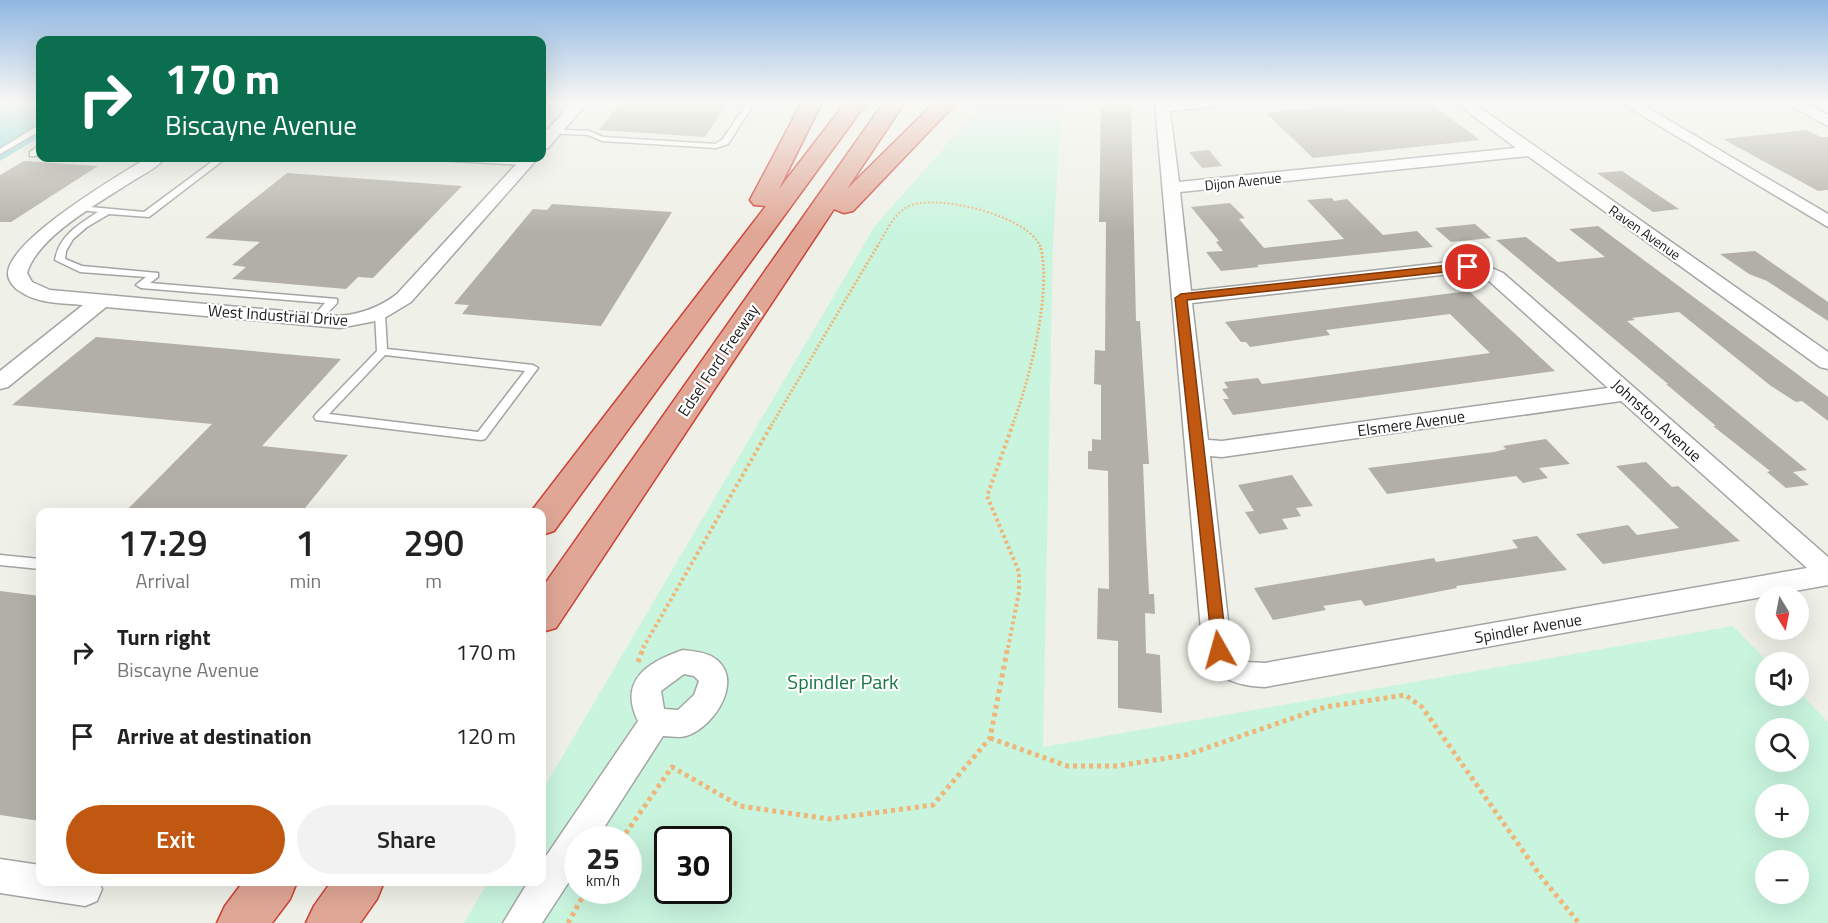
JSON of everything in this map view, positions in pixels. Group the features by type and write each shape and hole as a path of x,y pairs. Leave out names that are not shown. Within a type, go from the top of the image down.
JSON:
{"highway":[{"path":"737,262 743,230 791,145"},
{"path":"546,517 825,145"},
{"name":"Edsel Ford Freeway","path":"546,611 865,145"},
{"path":"806,234 840,210 904,145"},
{"path":"242,923 270,886"},
{"path":"331,923 357,886"}],"street":[{"path":"1166,145 1197,448"},
{"name":"Raven Avenue","path":"1524,145 1828,362"},
{"path":"1699,145 1828,222"},
{"name":"Dijon Avenue","path":"1170,188 1532,151"},
{"path":"83,208 151,162"},
{"name":"West Industrial Drive","path":"83,208 45,233 27,249 19,262 17,274 23,285 35,292 101,301 315,320 355,321 380,314 404,298 526,162"},
{"name":"Johnston Avenue","path":"1181,298 1459,267 1484,270 1496,277 1828,574"},
{"path":"0,382 101,301"},
{"name":"Elsmere Avenue","path":"1197,448 1222,449 1625,393"},
{"name":"Spindler Avenue","path":"1197,448 1219,650 1229,668 1238,673 1265,675 1828,574"},
{"path":"546,886 655,723"},
{"path":"0,876 36,880"},
{"path":"521,923 546,886"}],"lane":[{"path":"703,145 718,145"},
{"path":"83,208 146,215 217,162"},
{"path":"107,211 68,239 60,251 60,260 80,269 155,275 141,285 333,301 315,320"},
{"path":"149,305 169,288"},
{"path":"380,314 382,352 320,417 481,436 533,368 382,352"},
{"path":"0,560 36,564"}],"path":[{"path":"631,826 672,766 740,806 829,819 933,805 968,767 990,738 1019,592 1019,572 987,496 1029,379 1043,282 1044,255 1039,242 1022,227 956,203 937,200 914,202 898,213 835,314 643,648 637,666"},
{"path":"990,738 1067,766 1117,766 1186,755 1325,707 1405,695 1422,707 1535,870 1579,923"},
{"path":"568,923 579,904"}],"green space":[{"name":"Spindler Park","path":"946,145 1059,145 1053,241 1043,747 1733,626 1758,652 1755,652 1755,706 1809,706 1809,702 1828,722 1828,923 464,923 486,886 546,886 546,784 875,226"}],"shaded area":[{"path":"0,145 27,145 0,161"}],"building":[{"path":"1100,145 1132,145 1136,321 1140,321 1149,464 1143,464 1146,535 1149,594 1154,594 1155,614 1145,613 1146,653 1160,655 1162,713 1118,708 1118,641 1097,639 1098,588 1109,589 1108,471 1088,469 1088,451 1092,451 1092,439 1101,440 1101,385 1094,384 1095,350 1105,351 1106,222 1099,222"},
{"path":"1299,145 1433,145 1313,158"},
{"path":"1734,145 1828,145 1828,190 1818,191"},
{"path":"1209,150 1222,166 1202,168 1189,152"},
{"path":"24,161 98,166 11,222 0,222 0,175"},
{"path":"1622,171 1679,209 1653,212 1597,173"},
{"path":"287,173 462,186 373,278 358,277 346,289 232,279 246,267 232,265 260,242 205,238"},
{"path":"1332,198 1334,201 1347,199 1383,235 1417,231 1433,247 1257,265 1259,267 1221,271 1206,252 1223,251 1216,242 1219,241 1191,207 1230,203 1245,218 1239,219 1264,248 1344,239 1307,200"},
{"path":"552,204 672,212 601,326 462,314 469,305 454,304 533,209 547,210"},
{"path":"1475,224 1491,238 1451,242 1435,228"},
{"path":"1598,226 1828,397 1828,421 1802,401 1796,402 1771,386 1679,312 1632,318 1635,320 1627,321 1807,470 1793,472 1809,485 1786,488 1767,472 1770,471 1713,426 1716,426 1496,240 1526,237 1558,262 1605,257 1569,229"},
{"path":"1755,251 1828,302 1828,321 1767,281 1749,274 1720,254"},
{"path":"1469,291 1555,371 1233,415 1223,399 1229,399 1222,389 1228,388 1224,382 1258,378 1262,384 1490,353 1450,314 1326,330 1330,335 1250,347 1246,342 1241,342 1225,322"},
{"path":"96,337 341,359 262,446 348,455 305,508 129,508 212,424 12,405"},
{"path":"1546,439 1570,464 1539,468 1548,478 1523,483 1516,476 1387,494 1368,468 1494,452 1506,449 1503,446"},
{"path":"1646,462 1672,487 1678,486 1740,541 1603,564 1576,534 1628,525 1637,535 1679,528 1616,466"},
{"path":"1292,475 1313,506 1296,508 1301,516 1282,519 1288,529 1259,534 1245,512 1254,511 1238,485"},
{"path":"1537,536 1567,570 1456,586 1457,588 1365,606 1361,600 1323,606 1326,610 1273,620 1254,588 1434,558 1436,562 1518,548 1512,540"},
{"path":"0,591 36,596 36,820 0,815"}],"route":[{"path":"1219,650 1181,298 1468,267"}]}
